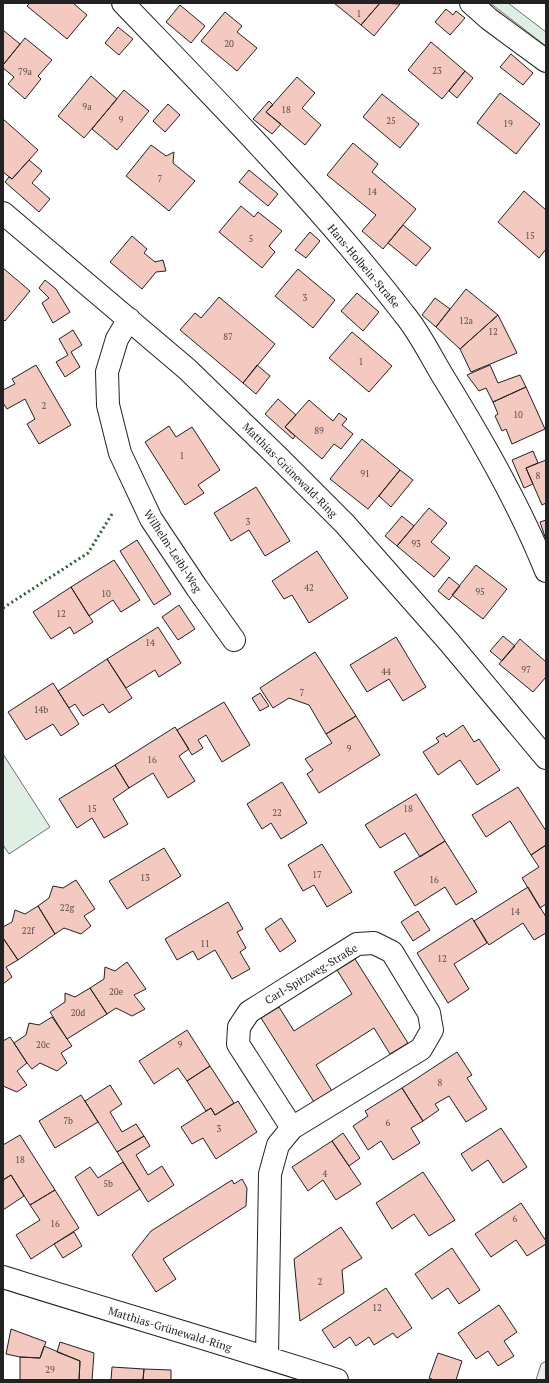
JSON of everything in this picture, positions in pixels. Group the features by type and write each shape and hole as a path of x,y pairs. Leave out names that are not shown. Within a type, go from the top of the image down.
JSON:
{"street":[{"name":"Hans-Holbein-Straße","path":"123,3 242,127 319,213 406,316 475,428 531,535 546,571"},
{"path":"471,3 546,61"},
{"name":"Matthias-Grünewald-Ring","path":"3,213 187,369 345,524 449,642 546,758"},
{"name":"Wilhelm-Leibl-Weg","path":"129,319 117,339 107,372 108,405 120,453 151,519 234,640"},
{"name":"Carl-Spitzweg-Straße","path":"267,1358 270,1174 278,1146 292,1128 421,1049 432,1030 429,1012 392,952 374,943 357,944 248,1012 239,1027 238,1044 292,1128"},
{"name":"Matthias-Grünewald-Ring","path":"3,1277 115,1313 337,1380"}],"green space":[{"path":"490,3 508,3 546,32 546,46"},
{"path":"3,754 50,827 9,854 3,845"}],"shaded area":[{"path":"546,1361 546,1380 536,1380 541,1364"}],"building":[{"path":"30,3 73,3 87,15 67,39 27,6"},
{"path":"334,3 380,3 361,25"},
{"path":"380,3 400,4 374,36 361,25"},
{"path":"180,5 205,26 191,43 166,22"},
{"path":"446,9 453,15 456,11 465,18 450,35 435,22"},
{"path":"225,12 242,26 237,32 257,48 237,71 201,41"},
{"path":"118,27 133,39 119,55 105,43"},
{"path":"3,30 20,44 3,65"},
{"path":"25,38 52,60 38,76 41,79 25,99 8,84 14,77 3,68 3,65"},
{"path":"431,42 465,71 442,99 408,70"},
{"path":"511,54 533,73 523,85 500,67"},
{"path":"465,71 473,78 457,98 449,91"},
{"path":"91,76 117,99 84,138 58,116"},
{"path":"297,77 315,93 302,108 321,125 305,145 266,112"},
{"path":"124,90 149,111 117,150 92,129"},
{"path":"500,93 540,124 516,154 477,123"},
{"path":"382,94 419,124 400,148 363,117"},
{"path":"269,101 273,105 266,112 281,124 272,134 253,119"},
{"path":"168,104 180,115 165,132 153,121"},
{"path":"3,119 38,150 12,179 3,172"},
{"path":"353,143 378,164 372,172 416,209 383,249 362,231 376,215 327,175"},
{"path":"151,145 166,156 174,152 173,163 195,181 169,211 126,176"},
{"path":"29,160 42,171 32,183 50,199 39,212 5,182 9,177 12,179"},
{"path":"249,170 278,194 268,206 239,182"},
{"path":"524,191 546,210 546,249 539,258 498,222"},
{"path":"241,206 254,217 258,212 282,231 269,246 275,252 262,268 219,232"},
{"path":"403,225 431,248 416,266 388,243"},
{"path":"310,232 320,241 306,258 295,250"},
{"path":"132,236 147,249 144,253 155,262 163,260 166,271 156,272 142,289 110,262"},
{"path":"3,268 30,291 5,321 3,319"},
{"path":"298,269 335,300 313,328 275,296"},
{"path":"45,280 56,289 70,312 53,323 42,303 49,298 39,288"},
{"path":"466,289 498,315 460,349 436,327"},
{"path":"357,293 379,312 363,331 341,311"},
{"path":"219,297 275,344 243,383 180,330 195,313 201,318"},
{"path":"435,298 450,309 436,327 422,315"},
{"path":"498,315 517,353 471,372 460,349"},
{"path":"73,330 82,345 71,352 80,367 65,377 56,362 68,355 59,339"},
{"path":"352,332 392,366 369,392 329,358"},
{"path":"36,365 71,425 39,444 27,424 35,419 25,399 7,409 3,403 3,390 15,384 12,379"},
{"path":"257,365 270,376 256,394 243,383"},
{"path":"490,365 498,383 520,375 526,387 493,402 486,388 479,391 467,375"},
{"path":"526,387 545,429 512,444 506,429 502,431 495,416 498,414 493,402"},
{"path":"278,399 296,415 285,427 295,436 293,439 265,414"},
{"path":"309,400 333,421 339,413 347,419 342,425 353,434 341,449 334,444 322,459 285,427"},
{"path":"169,426 176,437 192,427 220,470 198,485 204,493 185,505 145,442"},
{"path":"362,439 400,470 368,509 330,479"},
{"path":"533,451 538,463 526,468 533,484 524,488 512,460"},
{"path":"546,460 546,503 542,505 526,468"},
{"path":"400,470 413,480 391,507 379,496"},
{"path":"256,487 290,541 265,556 249,530 231,541 214,513"},
{"path":"429,508 447,523 431,542 450,558 434,577 397,546"},
{"path":"402,516 414,526 397,546 385,536"},
{"path":"546,520 546,540 540,522"},
{"path":"137,540 171,594 154,605 120,551"},
{"path":"317,551 348,598 309,623 292,595 284,599 272,581"},
{"path":"114,560 140,600 121,612 113,600 89,616 71,587"},
{"path":"476,565 507,589 483,619 452,595"},
{"path":"449,577 460,586 449,600 438,591"},
{"path":"71,587 93,622 74,634 70,627 51,639 33,612"},
{"path":"179,605 195,629 178,640 162,617"},
{"path":"158,627 181,663 159,677 155,670 126,688 107,659"},
{"path":"503,636 515,646 502,661 490,651"},
{"path":"396,637 426,687 403,701 389,679 367,692 350,665"},
{"path":"520,639 546,662 546,677 533,692 499,664"},
{"path":"315,652 356,716 326,734 309,705 289,698 273,708 260,688"},
{"path":"107,659 132,698 109,713 103,704 83,716 75,704 69,708 58,691"},
{"path":"53,683 79,724 61,736 53,724 26,740 8,712"},
{"path":"260,693 269,706 260,711 252,698"},
{"path":"224,702 250,745 222,762 206,735 198,740 203,748 192,755 177,730"},
{"path":"356,716 380,755 319,793 307,774 313,770 305,759 332,743 326,734"},
{"path":"463,725 474,742 479,739 500,770 477,785 460,760 438,775 423,752 439,742 436,738 444,733 446,737"},
{"path":"175,727 189,749 179,756 195,781 168,798 153,773 129,788 115,765"},
{"path":"115,765 129,788 113,799 128,824 104,838 92,818 77,828 59,799"},
{"path":"282,782 307,823 281,839 271,823 262,829 247,804"},
{"path":"518,787 546,831 546,845 531,855 510,821 486,837 472,815"},
{"path":"416,794 445,841 420,857 405,833 380,848 365,825"},
{"path":"445,841 477,892 456,905 445,887 415,906 394,872"},
{"path":"322,844 352,892 327,907 314,885 303,891 288,865"},
{"path":"546,845 546,904 540,908 522,878 539,867 531,855"},
{"path":"164,848 181,876 127,909 109,881"},
{"path":"76,880 95,909 84,916 91,926 81,934 64,928 55,934 38,906 49,898 53,886 63,888"},
{"path":"528,887 546,917 546,933 534,940 523,923 489,945 474,921"},
{"path":"228,902 243,929 237,932 246,948 240,952 250,969 232,979 215,950 198,960 193,951 177,960 165,939"},
{"path":"38,906 55,934 18,960 3,938 3,927 12,922 15,910 25,914"},
{"path":"418,911 430,930 413,941 401,922"},
{"path":"281,918 296,941 280,952 265,929"},
{"path":"472,918 487,943 454,964 469,989 448,1003 417,953"},
{"path":"3,938 18,960 6,967 12,977 3,984"},
{"path":"355,959 408,1043 390,1054 374,1028 316,1065 332,1091 314,1102 261,1018 279,1007 294,1031 352,994 337,970"},
{"path":"127,962 146,989 134,995 145,1009 132,1016 116,1008 107,1014 90,988 104,979 105,967 115,971"},
{"path":"90,988 107,1014 67,1039 50,1012 65,1002 65,993 75,997"},
{"path":"52,1017 72,1046 61,1053 67,1063 57,1071 40,1063 32,1069 14,1043 26,1035 29,1023 39,1025"},
{"path":"187,1030 210,1066 187,1081 178,1068 154,1084 139,1061"},
{"path":"10,1037 27,1063 17,1071 27,1085 17,1092 3,1086 3,1041"},
{"path":"457,1052 472,1075 467,1078 487,1109 466,1122 449,1096 435,1104 439,1110 423,1121 402,1088"},
{"path":"210,1066 234,1103 215,1115 211,1108 206,1111 187,1081"},
{"path":"110,1085 122,1104 110,1112 122,1132 136,1124 144,1136 117,1152 85,1101"},
{"path":"402,1088 423,1121 411,1128 420,1143 393,1160 381,1141 368,1150 353,1126 368,1116 365,1111"},
{"path":"81,1095 98,1122 55,1148 39,1121"},
{"path":"238,1101 257,1132 216,1159 203,1138 192,1144 181,1127 211,1108 215,1115"},
{"path":"501,1128 527,1167 503,1183 488,1160 472,1171 461,1154"},
{"path":"343,1133 360,1158 349,1166 332,1141"},
{"path":"20,1135 55,1190 30,1205 11,1175 3,1180 3,1145"},
{"path":"144,1136 150,1146 136,1155 148,1175 162,1166 174,1185 148,1202 117,1152"},
{"path":"332,1141 361,1184 336,1200 323,1180 308,1191 292,1167"},
{"path":"123,1162 140,1189 98,1216 75,1177 90,1167 98,1178"},
{"path":"423,1172 455,1220 429,1236 414,1214 392,1229 376,1203"},
{"path":"11,1175 24,1196 3,1210 3,1180"},
{"path":"242,1179 247,1188 246,1206 163,1259 176,1279 156,1292 132,1255 151,1231 232,1180 234,1184"},
{"path":"55,1190 79,1228 31,1259 16,1235 40,1220 30,1205"},
{"path":"521,1203 546,1241 546,1244 527,1256 516,1240 491,1257 475,1234"},
{"path":"341,1227 362,1258 342,1270 344,1293 300,1321 294,1259"},
{"path":"74,1232 82,1246 63,1258 54,1244"},
{"path":"452,1248 480,1290 459,1304 448,1288 432,1299 415,1274"},
{"path":"386,1288 412,1328 397,1338 393,1333 374,1345 369,1337 356,1346 350,1337 334,1348 322,1330"},
{"path":"499,1305 517,1332 504,1341 514,1356 498,1366 488,1351 476,1359 458,1333"},
{"path":"11,1329 46,1342 40,1358 20,1357 6,1354"},
{"path":"60,1342 94,1353 92,1380 79,1380 80,1361 57,1352"},
{"path":"44,1346 80,1361 79,1380 20,1380 20,1357 40,1358"},
{"path":"438,1353 462,1361 456,1380 434,1380 429,1378"},
{"path":"112,1367 144,1369 143,1380 111,1380"},
{"path":"144,1369 171,1370 171,1380 143,1380"}],"hedge":[{"path":"3,608 88,553 112,514"}]}
